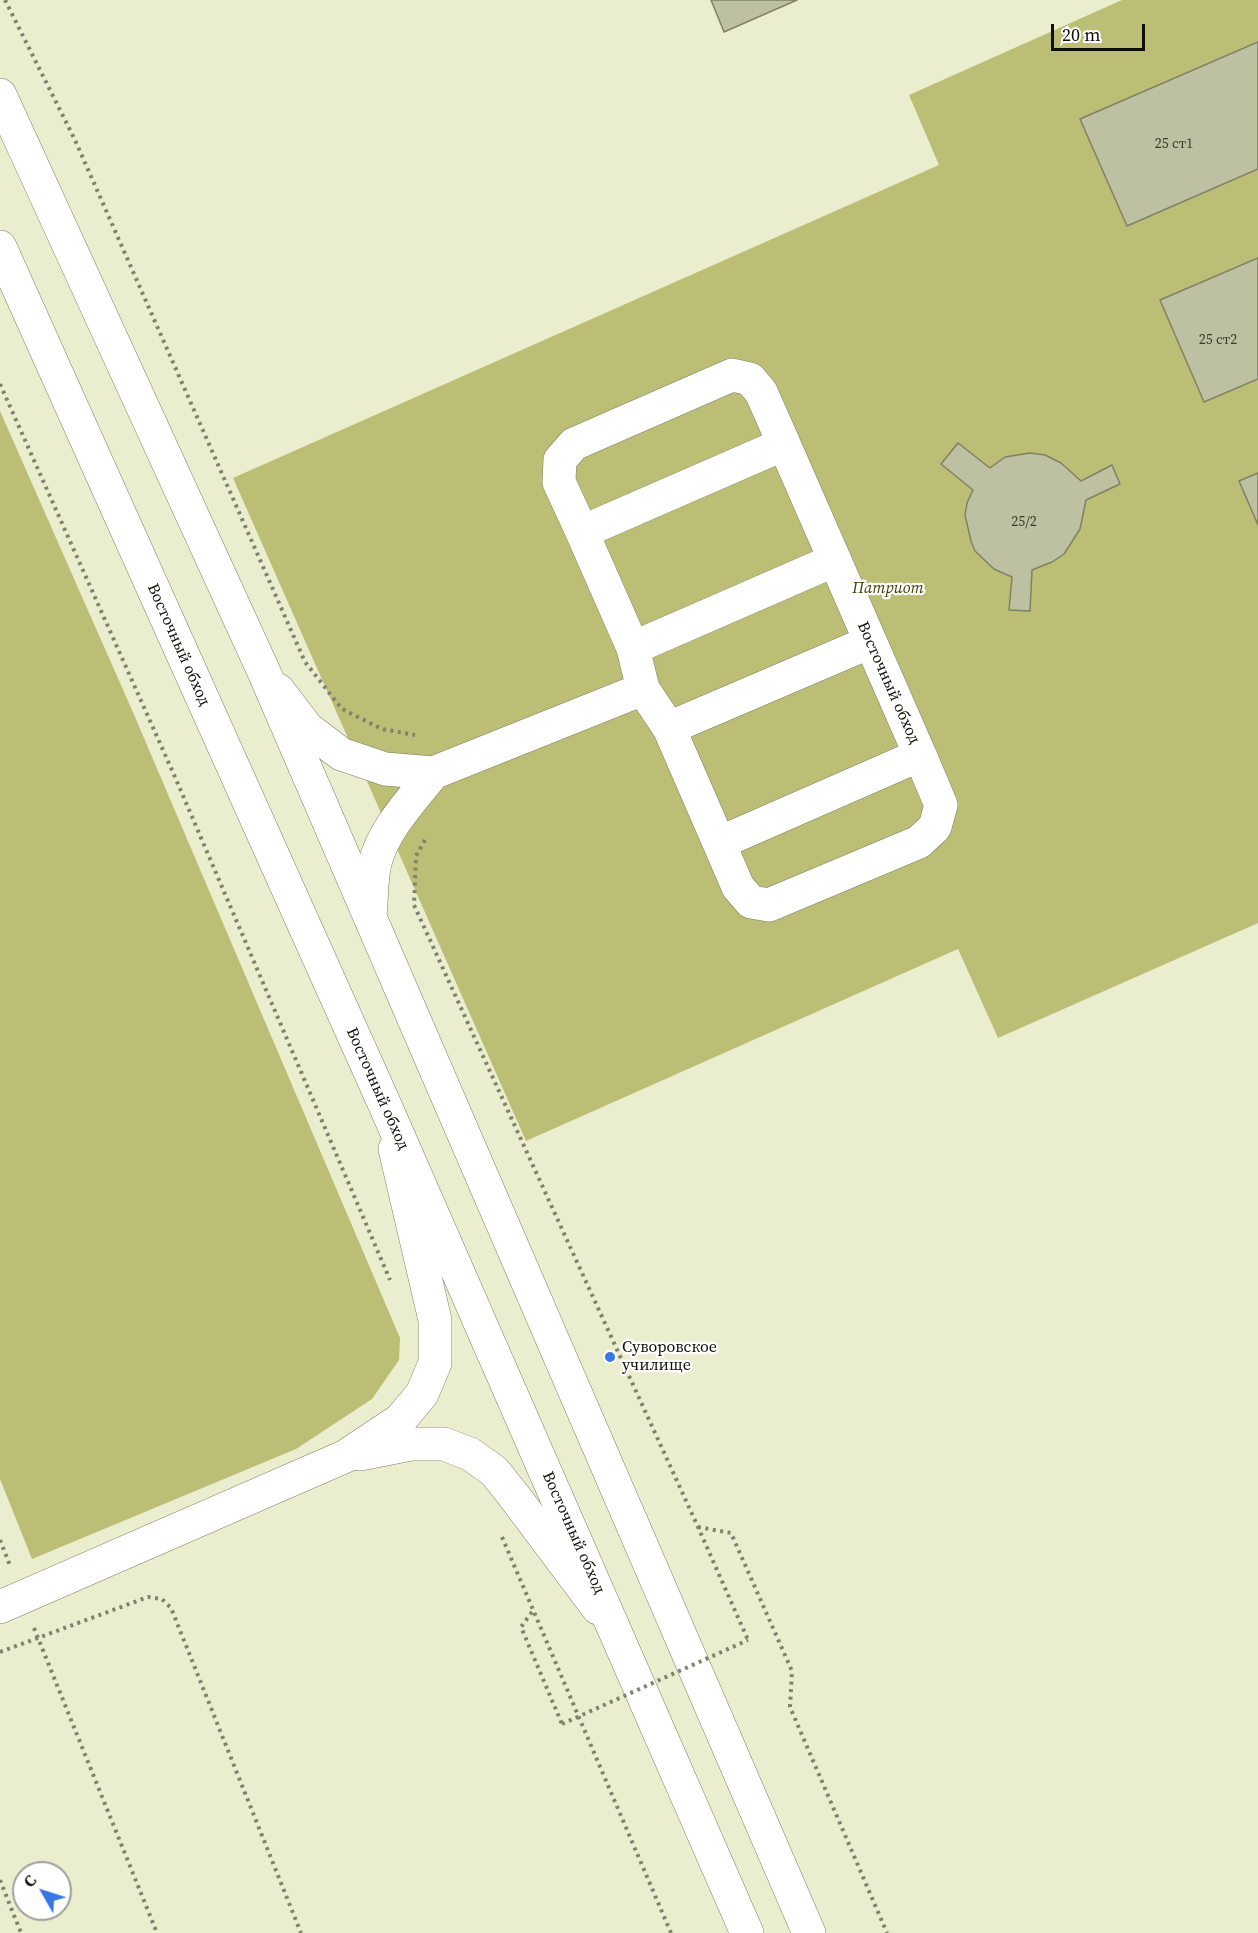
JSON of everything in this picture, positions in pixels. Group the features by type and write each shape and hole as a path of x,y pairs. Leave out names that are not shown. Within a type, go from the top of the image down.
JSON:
{"main road":[{"path":"0,95 264,672 809,1933"},
{"name":"Восточный обход","path":"0,247 384,1103 747,1933"},
{"name":"Восточный обход","path":"582,532 559,482 560,460 574,444 732,375 750,379 761,392 920,755 719,843"},
{"path":"784,444 582,532 633,648 643,689 669,728 738,886 751,902 769,905 919,842 935,827 941,805 920,755"},
{"path":"633,648 835,560"},
{"path":"669,728 870,642"},
{"path":"264,672 307,728 340,754 385,769 433,773 643,689"},
{"path":"370,915 375,863 386,838 407,805 433,773"},
{"path":"11,1602 346,1456 400,1419 422,1394 435,1363 435,1320 384,1103"},
{"path":"346,1456 411,1444 444,1444 470,1454 494,1472 514,1496 618,1635"}],"path":[{"path":"5,0 75,140 304,662 342,709 382,729 415,735"},
{"path":"0,384 175,777 390,1281"},
{"path":"426,838 416,856 414,904 699,1527 748,1640 562,1724 521,1627 532,1612"},
{"path":"699,1527 731,1533 792,1671 790,1707 887,1933"},
{"path":"500,1531 532,1612 671,1933"},
{"path":"0,1652 148,1597 162,1599 171,1608 301,1933"},
{"path":"11,1602 39,1638 157,1933"},
{"path":"0,1880 21,1933"}],"green space":[{"name":"Патриот","path":"1122,0 1258,0 1258,923 998,1038 958,949 526,1141 233,478 939,165 909,95"},
{"path":"0,411 132,710 400,1338 399,1360 372,1399 296,1449 32,1559 0,1479"}],"building":[{"path":"711,0 797,0 724,32"},
{"path":"1258,42 1258,169 1127,226 1080,119"},
{"path":"1258,258 1258,379 1204,402 1160,300"},
{"path":"958,443 990,468 1005,457 1030,453 1045,455 1061,463 1081,481 1112,465 1120,484 1086,500 1080,529 1064,554 1032,570 1030,611 1009,610 1012,577 994,569 975,551 965,515 973,490 941,464"},
{"path":"1258,473 1258,525 1239,481"}],"place":[{"name":"Суворовское училище","path":"610,1357"}]}
